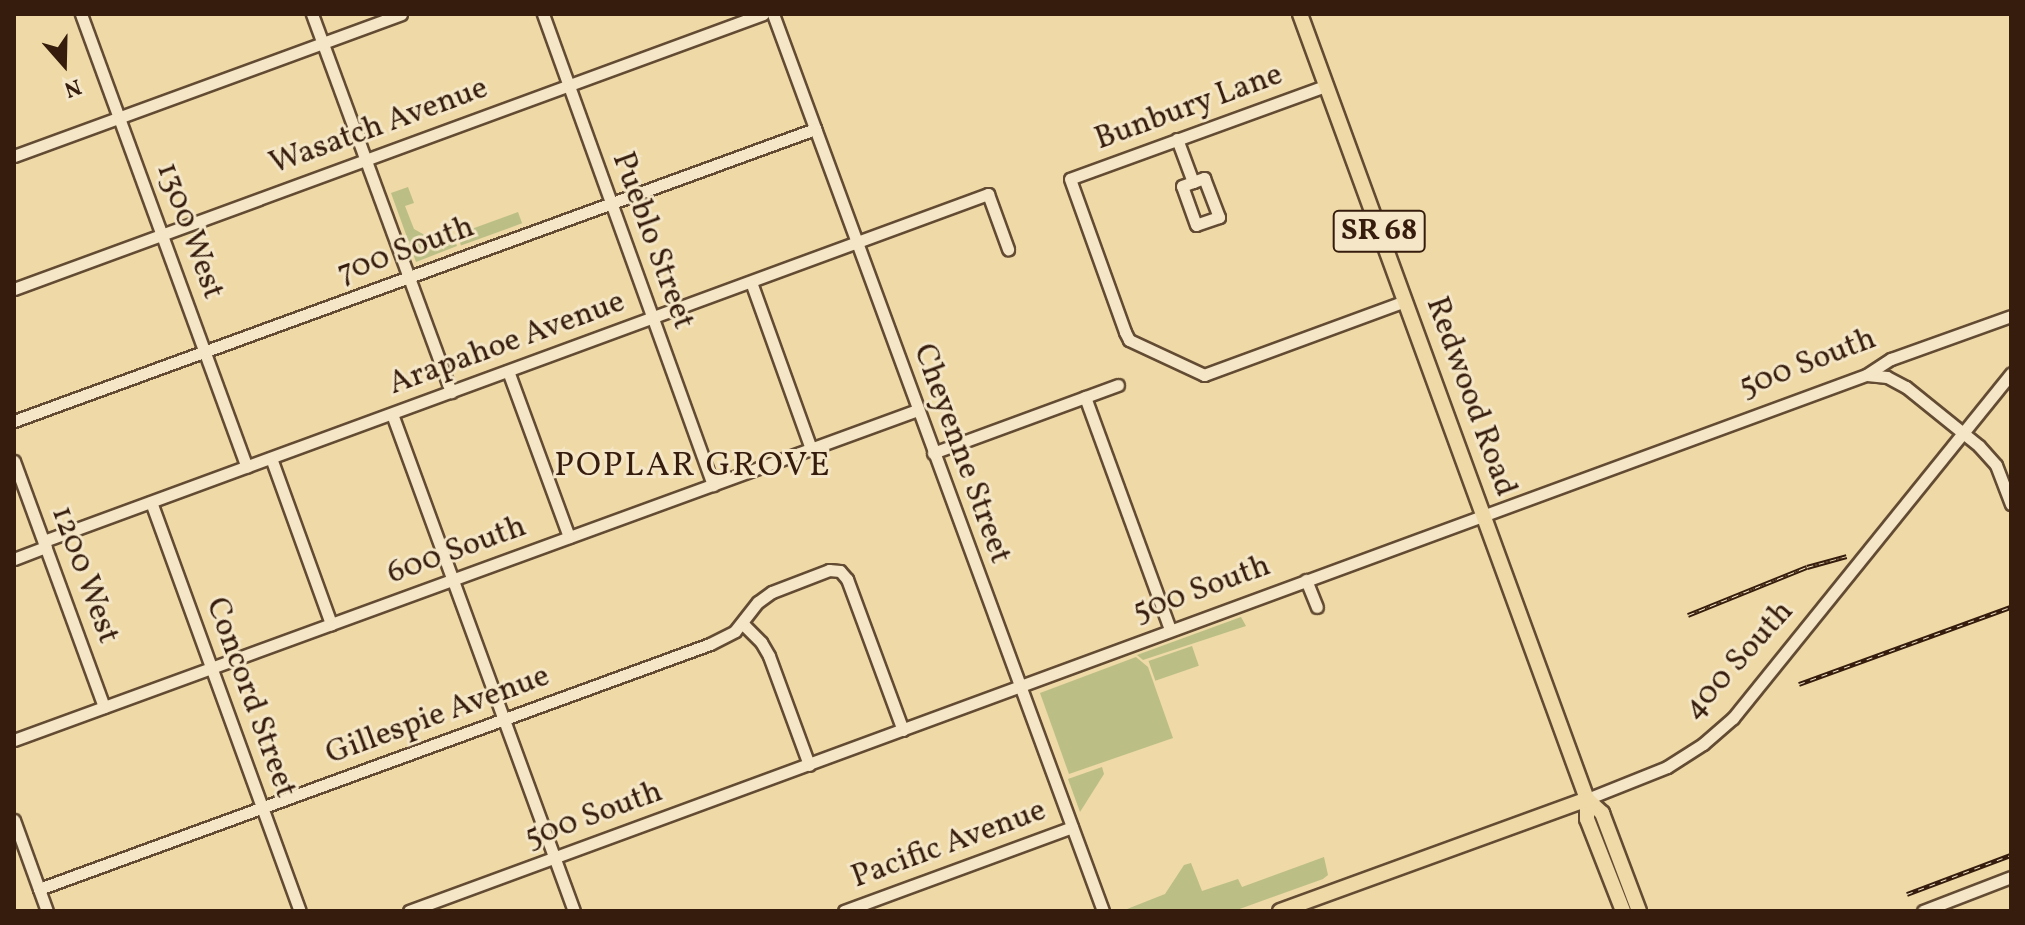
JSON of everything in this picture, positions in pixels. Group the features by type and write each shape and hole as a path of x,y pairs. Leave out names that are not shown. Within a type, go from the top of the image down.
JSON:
{"main road":[{"name":"Redwood Road","path":"1300,14 1587,799 1587,819 1623,911"},
{"name":"Redwood Road","path":"1587,799 1602,813 1639,911"},
{"name":"400 South","path":"1280,911 1587,799"}],"street":[{"name":"1300 West","path":"81,14 247,467"},
{"path":"312,14 451,392"},
{"path":"14,156 401,14"},
{"name":"Pueblo Street","path":"543,14 713,485"},
{"name":"Wasatch Avenue","path":"14,289 763,14"},
{"name":"Cheyenne Street","path":"773,14 1103,911"},
{"name":"Bunbury Lane","path":"1325,86 1070,179 1129,340 1204,375 1405,301"},
{"name":"700 South","path":"14,421 815,129"},
{"path":"1177,139 1193,182"},
{"name":"Arapahoe Avenue","path":"14,559 151,502 988,194 1008,249"},
{"path":"751,282 811,449"},
{"name":"500 South","path":"409,911 1866,375 1891,359 2011,316"},
{"path":"508,371 569,537"},
{"name":"400 South","path":"1587,799 1667,767 1703,744 1733,718 2011,373"},
{"path":"1866,375 1898,382 1963,432 1992,459 2011,504"},
{"path":"933,453 1118,385"},
{"path":"1085,397 1170,629"},
{"name":"600 South","path":"14,740 917,410"},
{"path":"392,414 574,911"},
{"path":"271,458 331,624"},
{"name":"1200 West","path":"14,461 104,707"},
{"name":"Concord Street","path":"151,502 300,911"},
{"name":"Gillespie Avenue","path":"39,889 720,640 742,623 758,602 772,592 829,570 840,571 847,579 903,730"},
{"path":"1306,580 1317,607"},
{"path":"742,623 761,642 769,656 809,765"},
{"path":"14,820 18,843 47,911"},
{"name":"Pacific Avenue","path":"844,911 1072,827"},
{"path":"1923,911 2011,877"}],"green space":[{"path":"408,187 414,203 405,206 414,229 437,242 453,236 457,246 416,262 391,193"},
{"path":"518,212 522,223 461,246 457,234"},
{"path":"1241,617 1246,626 1143,660 1137,655"},
{"path":"1192,646 1199,666 1155,681 1149,661"},
{"path":"1136,657 1148,667 1173,738 1069,774 1040,693"},
{"path":"1102,767 1104,774 1080,812 1068,779"},
{"path":"1324,857 1328,875 1323,879 1234,911 1122,911 1165,894 1184,865 1191,863 1202,891 1238,879 1242,887"}],"railway":[{"path":"1688,615 1807,567 1847,556"},
{"path":"1799,684 2011,607"},
{"path":"1907,894 2011,855"}],"district":[{"name":"POPLAR GROVE","path":"693,467"}]}
